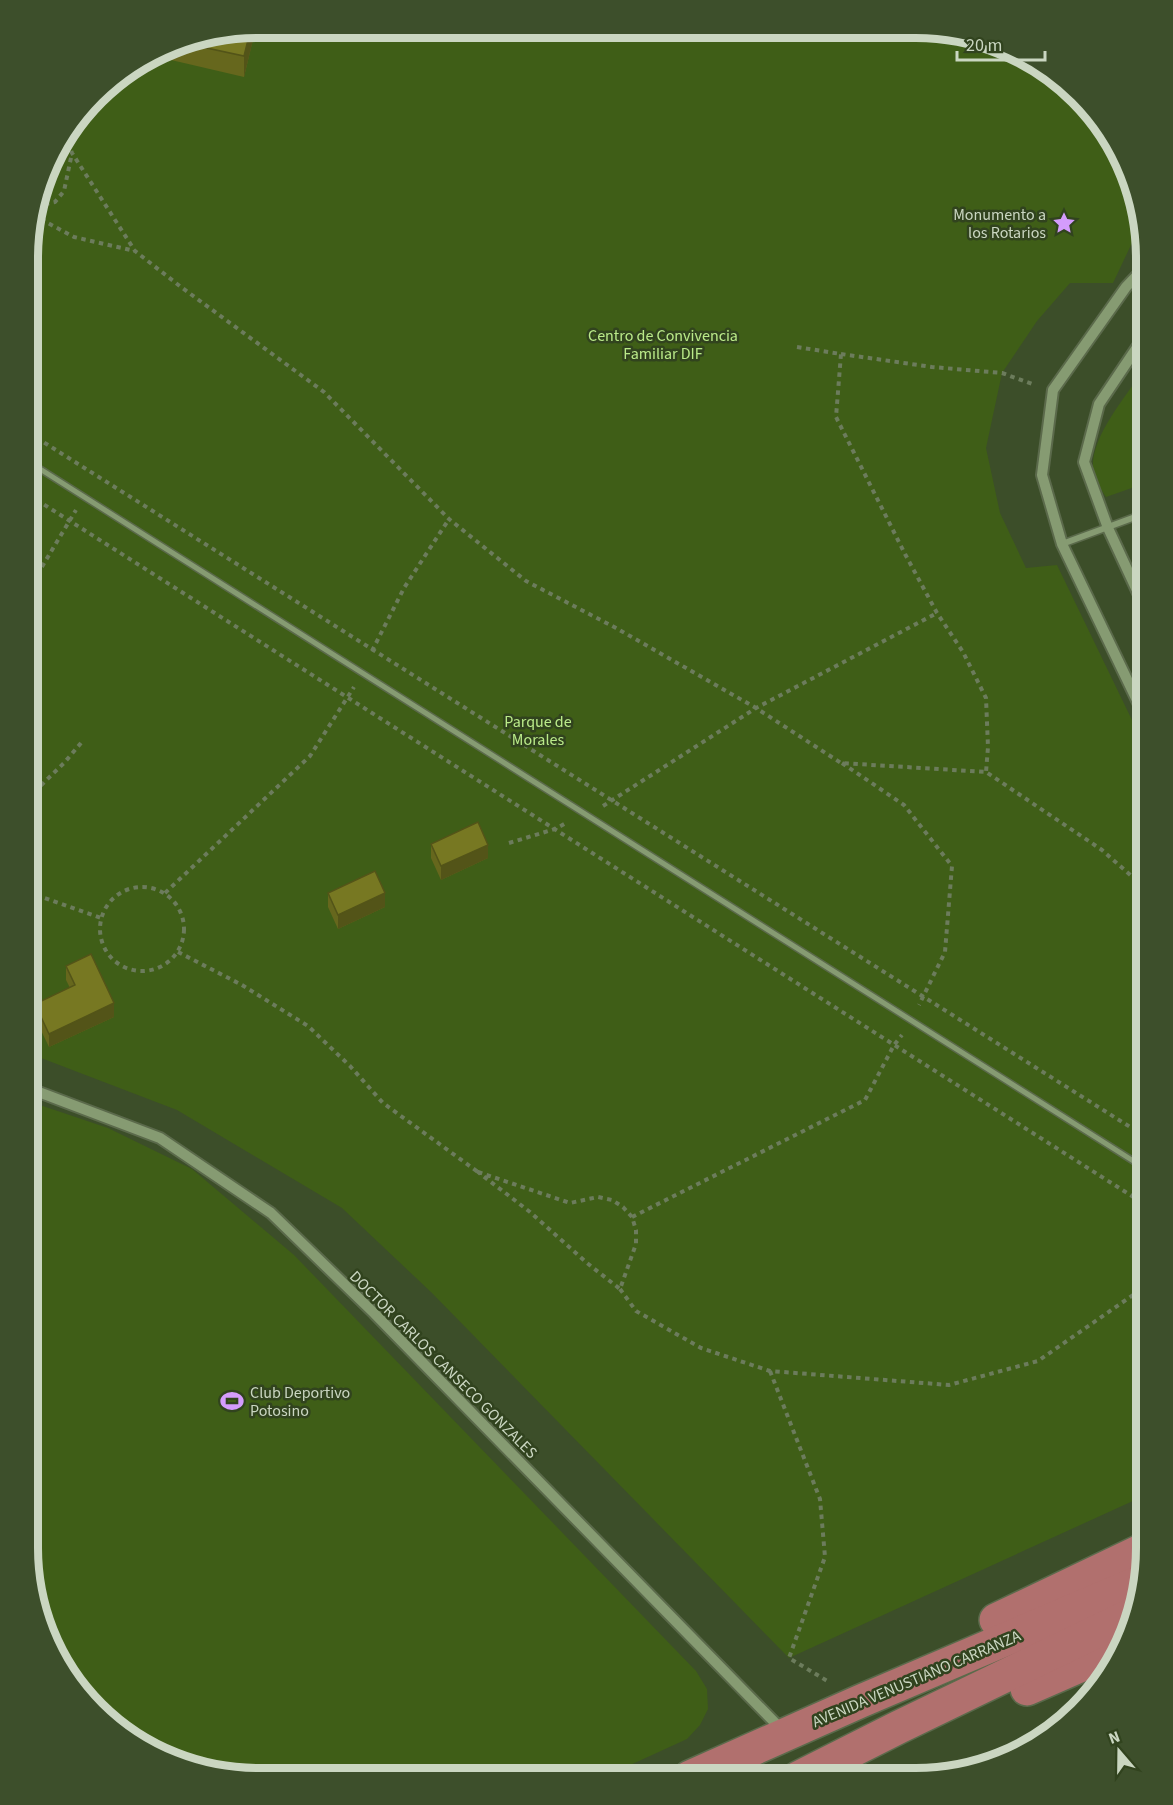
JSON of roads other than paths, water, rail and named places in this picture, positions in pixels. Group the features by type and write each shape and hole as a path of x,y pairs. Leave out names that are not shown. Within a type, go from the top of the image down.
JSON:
{"main road":[{"path":"861,1701 959,1637 1136,1555"},
{"name":"AVENIDA VENUSTIANO CARRANZA","path":"711,1768 1132,1585"},
{"name":"AVENIDA VENUSTIANO CARRANZA","path":"818,1768 1124,1619"},
{"path":"899,1727 988,1706 1108,1653"}],"street":[{"path":"1136,276 1126,287 1053,390 1042,475 1062,544 1136,698"},
{"path":"1136,349 1098,404 1084,462 1107,528 1136,589"},
{"path":"38,468 1136,1163"},
{"path":"1062,544 1136,517"},
{"name":"DOCTOR CARLOS CANSECO GONZALES","path":"38,1093 160,1138 271,1213 374,1313 786,1735"}],"place":[{"name":"Monumento a los Rotarios","path":"1064,223"},
{"name":"Club Deportivo Potosino","path":"232,1401"}],"park label":[{"name":"Centro de Convivencia Familiar DIF","path":"663,344"},
{"name":"Parque de Morales","path":"538,730"}]}
